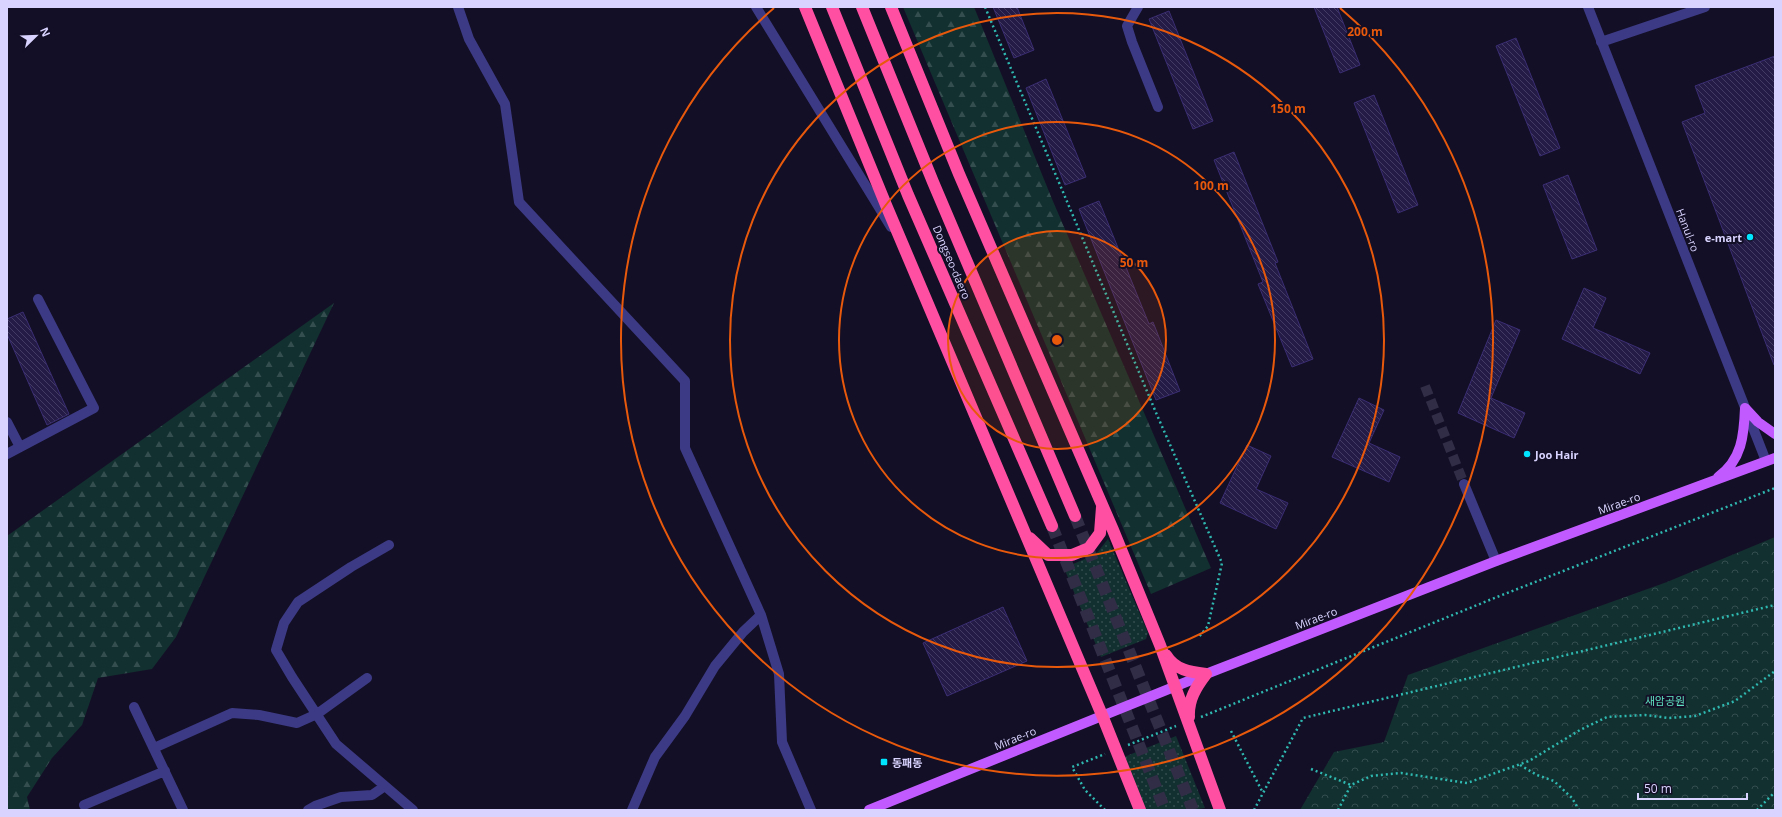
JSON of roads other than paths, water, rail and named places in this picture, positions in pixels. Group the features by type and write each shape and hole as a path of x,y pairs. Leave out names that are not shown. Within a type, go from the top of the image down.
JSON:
{"highway":[{"path":"805,7 904,248 1102,715 1140,810"},
{"name":"Dongseo-daero","path":"832,7 908,195 1052,526"},
{"name":"Dongseo-daero","path":"862,7 933,182 1075,516"},
{"path":"891,7 959,174 1102,504 1160,645 1220,810"},
{"path":"1026,535 1048,555 1072,556 1089,548 1100,533 1102,504"},
{"path":"1160,645 1168,659 1177,667 1190,672 1206,674 1196,688 1190,702 1188,715 1192,732"}],"main road":[{"path":"1745,408 1758,422 1775,434"},
{"path":"1708,483 1724,473 1734,460 1742,443 1745,408"},
{"name":"Mirae-ro","path":"869,810 879,808 1175,686 1496,561 1770,459"}],"street":[{"path":"458,7 470,39 505,104 519,202 685,382 685,448 761,614 780,674 782,742 812,810"},
{"path":"756,7 904,248"},
{"path":"1138,7 1128,26 1132,42 1158,107"},
{"name":"Hanul-ro","path":"1588,7 1745,408 1770,459"},
{"path":"1601,42 1705,7"},
{"path":"7,454 94,408 38,299"},
{"path":"7,422 20,447"},
{"path":"1464,484 1496,561"},
{"path":"389,545 351,567 298,602 284,623 276,650 292,678 336,744 413,810"},
{"path":"632,810 655,757 685,716 715,666 743,632 761,614"},
{"path":"154,748 232,713 259,715 297,723 317,714 367,678"},
{"path":"134,707 183,810"},
{"path":"84,804 165,771"},
{"path":"308,810 341,797 372,795 385,786"}],"tunnel":[{"path":"1425,386 1464,484"},
{"path":"1075,516 1193,810"},
{"path":"1052,526 1165,810"}],"place":[{"name":"e-mart","path":"1750,237"},
{"name":"Joo Hair","path":"1527,454"},
{"name":"동패동","path":"884,762"}],"park label":[{"name":"새암공원","path":"1665,700"}]}
